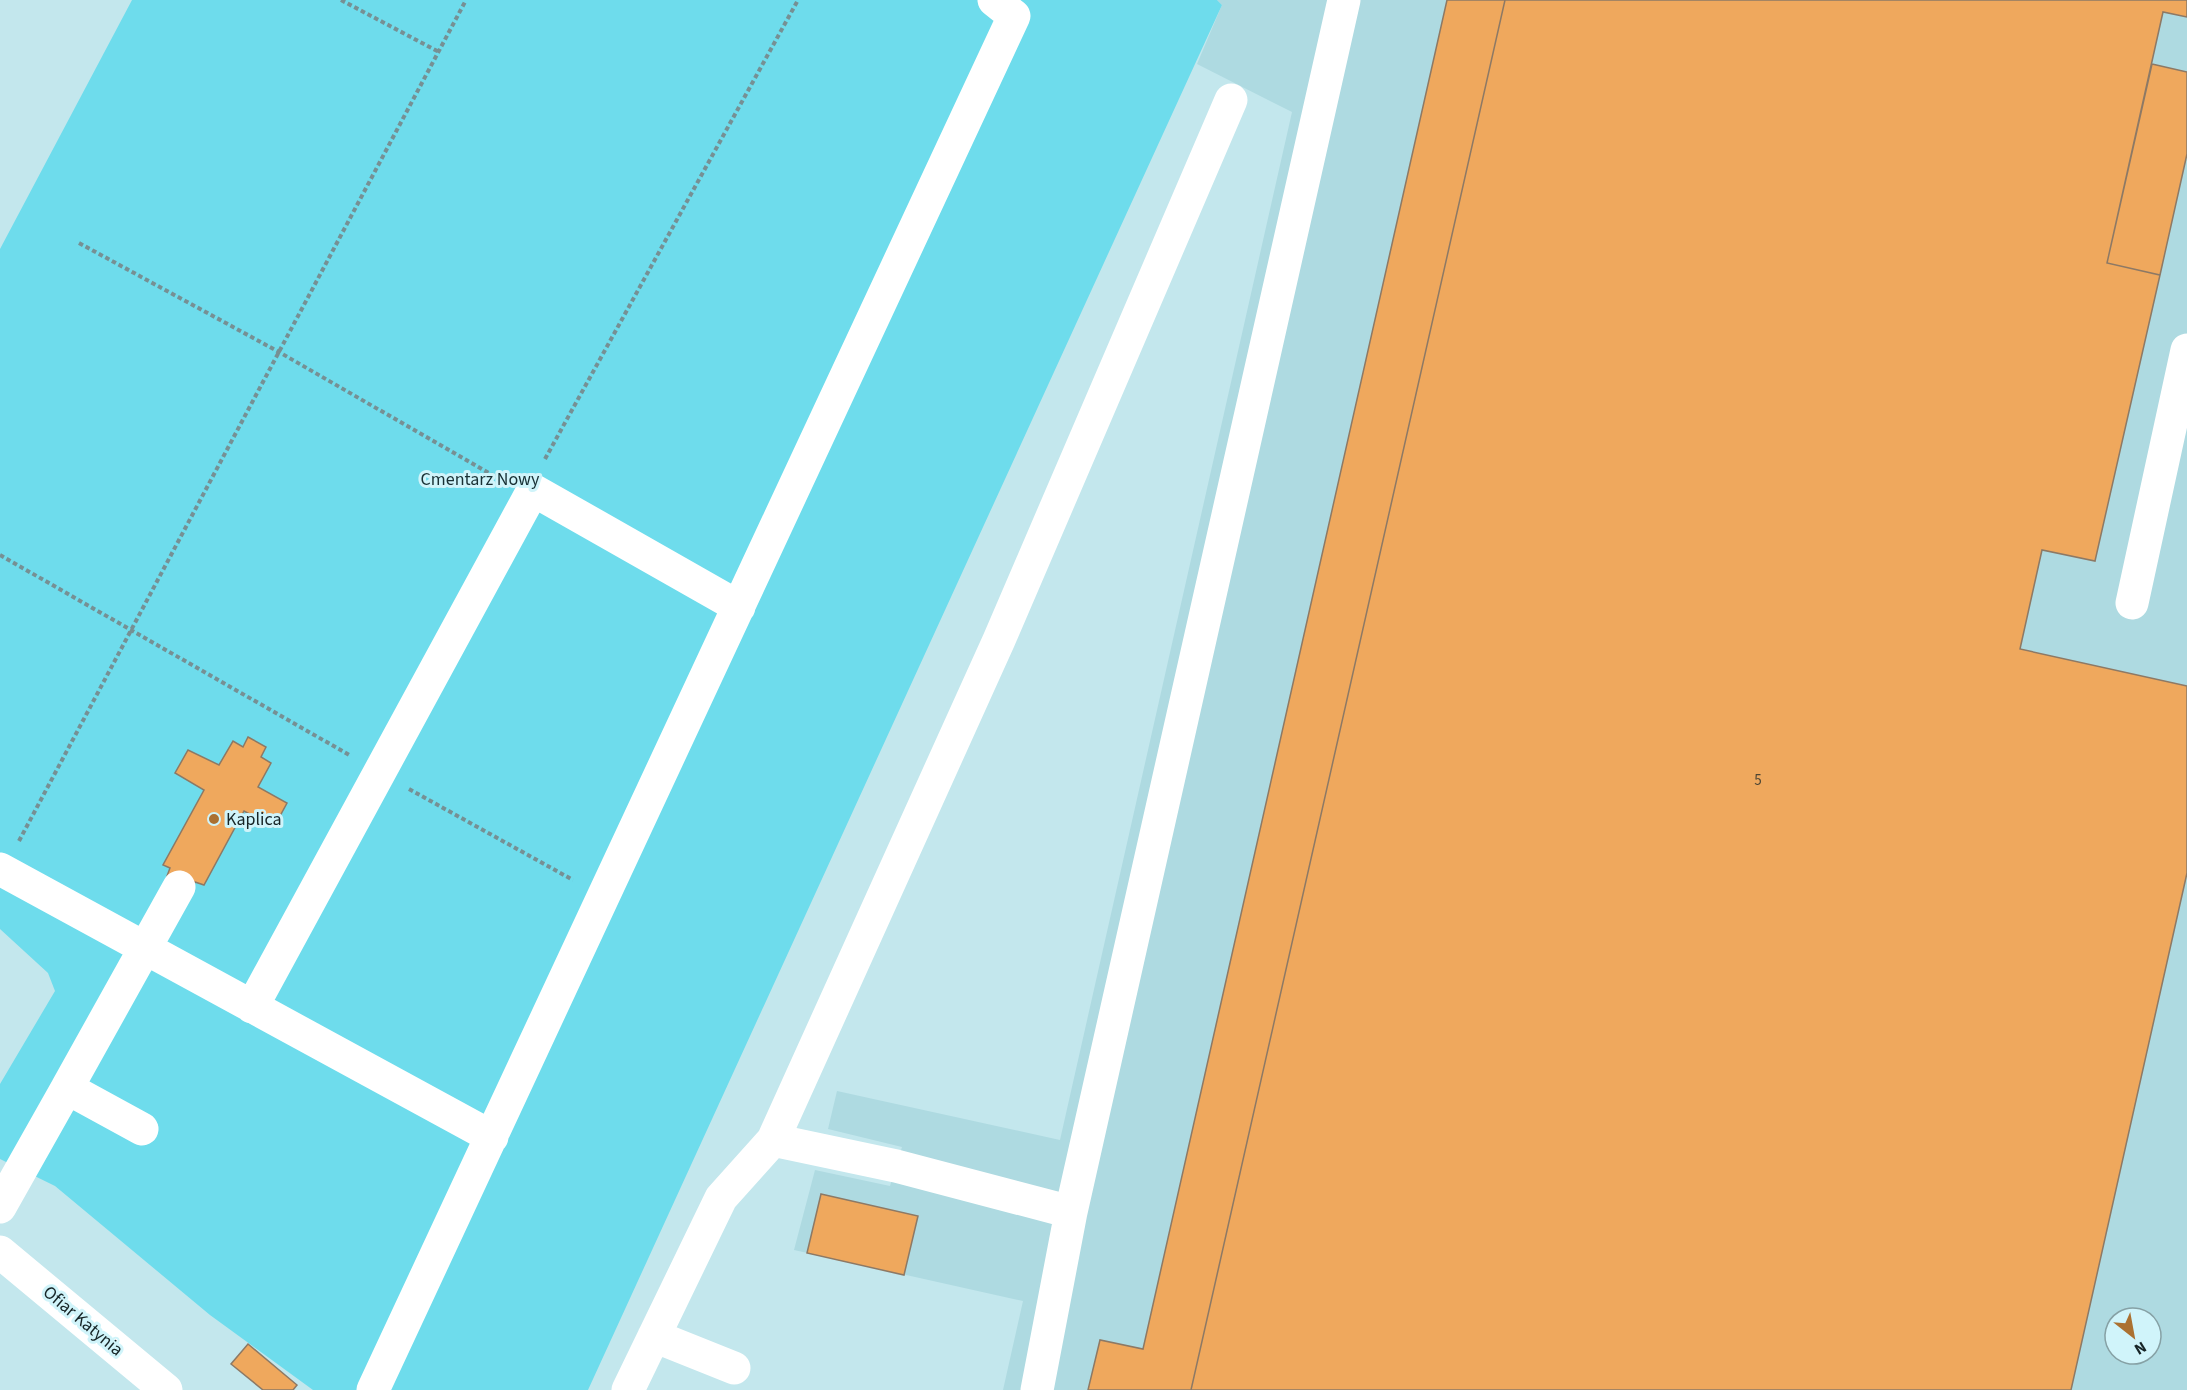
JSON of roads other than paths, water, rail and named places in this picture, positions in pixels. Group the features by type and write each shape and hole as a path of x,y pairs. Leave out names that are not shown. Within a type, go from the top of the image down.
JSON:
{"street":[{"path":"373,1390 1014,16 994,0"},
{"path":"1037,1390 1071,1212 1344,0"},
{"path":"628,1390 721,1198 773,1140 999,640 1231,100"},
{"path":"2132,603 2187,350"},
{"path":"252,1007 533,490 739,607"},
{"path":"2,870 492,1137"},
{"path":"0,1208 179,887"},
{"path":"67,1088 142,1129"},
{"path":"773,1140 896,1166 1071,1212"},
{"name":"Ofiar Katynia","path":"0,1252 166,1390"},
{"path":"654,1336 734,1368"}],"place":[{"name":"Kaplica","path":"214,819"}],"park label":[{"name":"Cmentarz Nowy","path":"480,479"}]}
